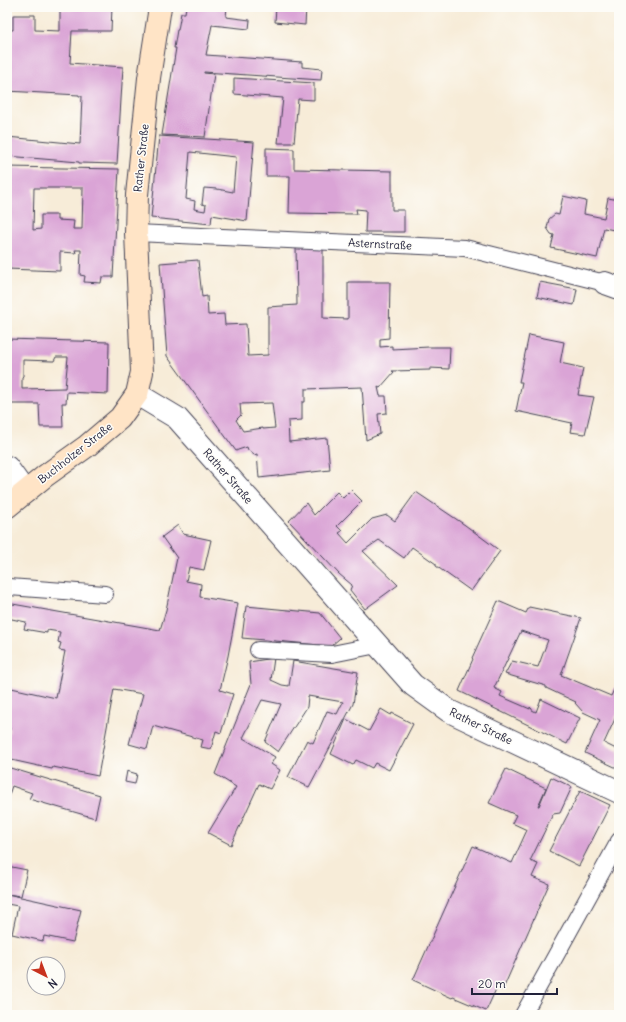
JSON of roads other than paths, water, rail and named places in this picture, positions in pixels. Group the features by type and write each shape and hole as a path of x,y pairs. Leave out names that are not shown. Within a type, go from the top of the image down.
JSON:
{"main road":[{"name":"Rather Straße","path":"137,394 142,372 136,233 137,195 149,78 160,7"},
{"name":"Buchholzer Straße","path":"7,507 87,446 120,418 137,394"}],"street":[{"name":"Rather Straße","path":"137,394 177,418 413,685 449,711 619,792"},
{"path":"7,467 25,492"}],"lane":[{"name":"Asternstraße","path":"136,233 465,248 612,286"},
{"path":"7,586 105,594"},
{"path":"258,650 332,654 377,645"},
{"path":"523,1015 619,841"}]}
